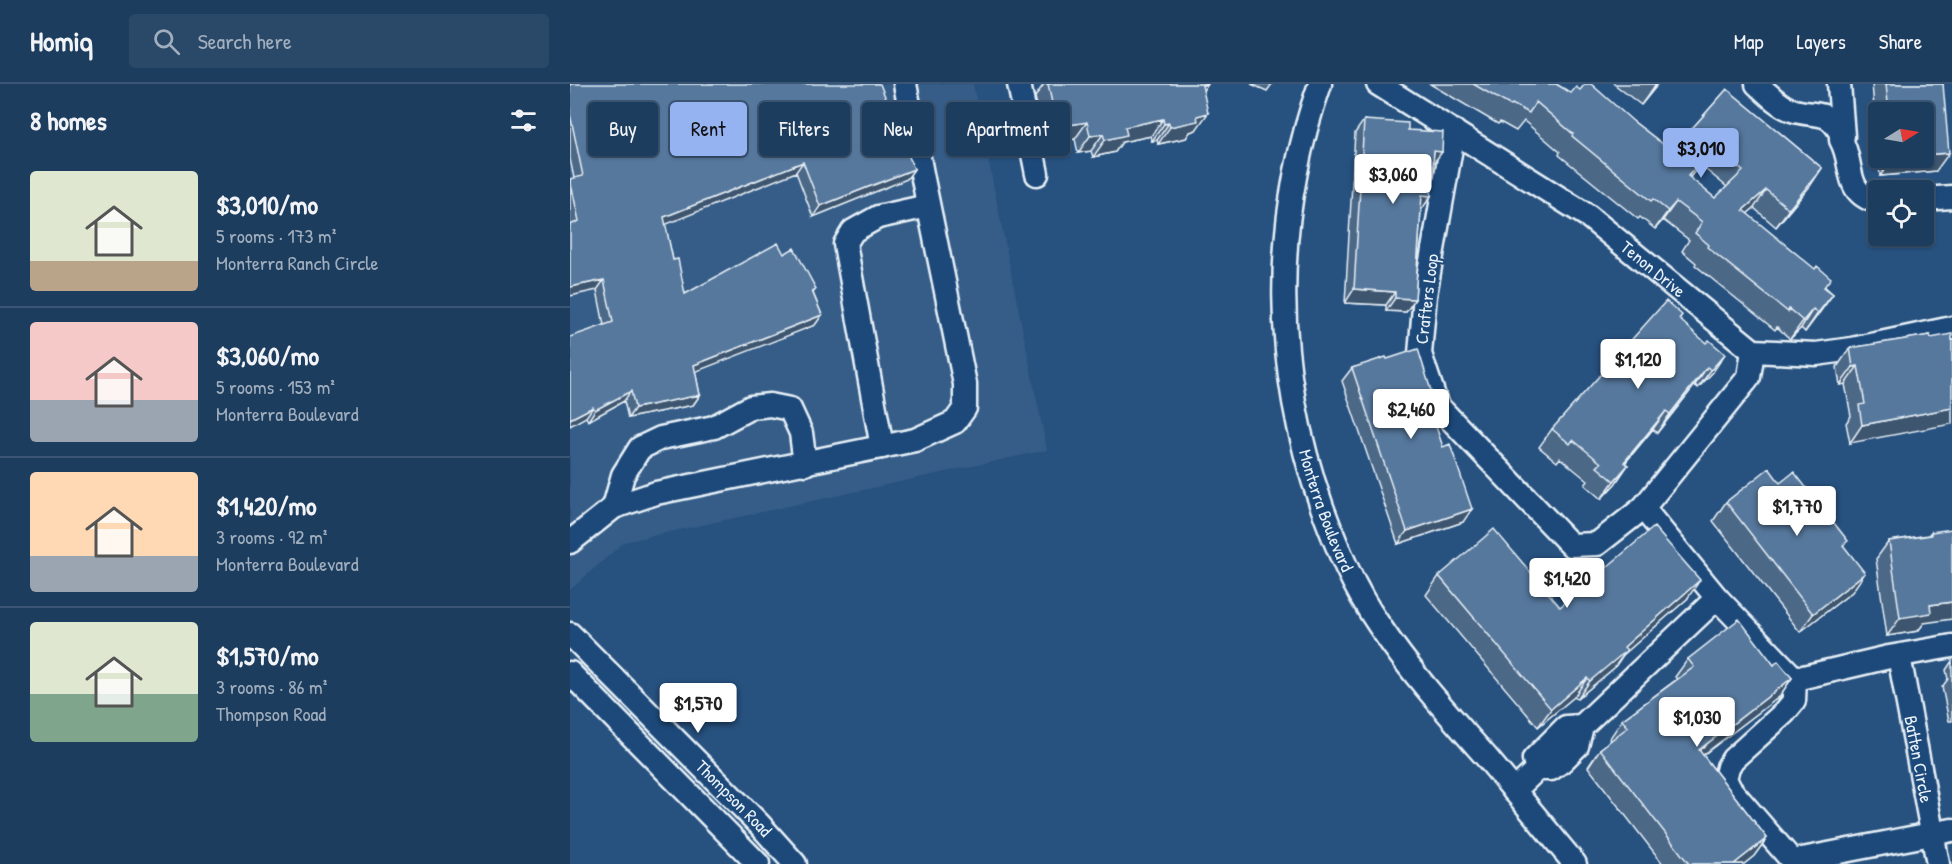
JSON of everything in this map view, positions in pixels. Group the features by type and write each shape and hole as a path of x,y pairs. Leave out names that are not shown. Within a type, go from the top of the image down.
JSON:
{"street":[{"path":"570,542 614,507 656,493 915,440 955,422 965,408 965,384 928,206 906,84"},
{"path":"1018,84 1037,174"},
{"name":"Monterra Boulevard","path":"1320,84 1306,123 1290,199 1284,303 1292,394 1314,485 1349,575 1378,624 1416,677 1575,864"},
{"name":"Tenon Drive","path":"1378,84 1588,216 1753,351"},
{"path":"1757,84 1787,108 1798,112 1818,113 1828,118 1839,129 1851,181 1868,199"},
{"path":"1839,84 1843,144"},
{"name":"Crafters Loop","path":"1454,131 1425,295 1420,354 1437,405 1571,545 1597,544 1642,508 1749,377 1753,351"},
{"path":"1934,199 1952,197"},
{"path":"882,447 845,244 853,231 878,218 928,206"},
{"path":"1753,351 1816,354 1852,349 1952,328"},
{"path":"614,507 623,475 640,448 661,438 714,427 751,407 770,405 790,409 801,433 806,464"},
{"path":"1642,508 1717,598 1795,679 1794,701 1784,713 1733,759 1725,779 1730,789 1794,862 1942,832"},
{"path":"1514,791 1536,769 1534,759 1541,749 1566,727 1582,726 1717,598"},
{"name":"Thompson Road","path":"570,634 760,825 795,864"},
{"path":"1795,679 1952,646"},
{"name":"Batten Circle","path":"1899,656 1942,832 1938,864"},
{"name":"Thompson Road","path":"570,673 758,864"}],"shaded area":[{"path":"570,84 973,84 977,102 946,102 946,156 988,156 1047,450 624,542 570,590"}],"building":[{"path":"570,84 880,84 887,102 862,102 862,156 909,156 914,169 820,206 803,162 664,217 673,260 678,259 685,294 778,243 784,254 794,248 816,289 812,291 822,315 694,365 700,395 635,408 631,391 595,410 593,407 570,419 570,337 613,322 604,280 570,287 570,225 579,221 570,179 583,176 570,114"},
{"path":"1048,84 1207,84 1202,85 1208,113 1197,116 1198,121 1170,127 1169,123 1164,124 1163,119 1125,127 1127,135 1105,140 1103,134 1090,136 1087,122 1070,125 1070,102 1052,102"},
{"path":"1473,84 1556,84 1571,93 1576,87 1580,90 1585,84 1591,84 1634,122 1672,151 1727,89 1822,168 1789,209 1766,190 1743,210 1815,269 1817,266 1831,278 1824,287 1833,294 1818,313 1813,309 1803,321 1789,309 1788,312 1707,247 1709,245 1695,233 1702,222 1676,202 1668,211 1653,199 1651,201 1572,136 1573,134 1536,102 1529,113 1512,104 1511,106","holes":["1713,147 1743,171 1715,198 1688,176"]},
{"path":"1886,84 1943,84 1949,153 1934,154 1934,102 1888,102"},
{"path":"1364,120 1408,123 1408,130 1443,132 1442,152 1434,151 1431,196 1422,195 1415,299 1395,298 1395,292 1354,289"},
{"path":"1666,301 1682,315 1679,319 1706,343 1709,340 1725,354 1711,370 1707,367 1670,414 1666,411 1624,462 1628,465 1614,481 1597,467 1601,463 1573,440 1570,444 1552,429"},
{"path":"1952,334 1952,408 1862,425 1859,405 1865,404 1858,366 1853,367 1850,348 1930,335 1931,338"},
{"path":"1418,349 1438,413 1432,415 1443,447 1450,444 1472,509 1407,531 1352,368"},
{"path":"1769,468 1780,483 1794,472 1848,541 1843,545 1865,573 1813,614 1726,502"},
{"path":"1654,527 1700,580 1624,647 1627,650 1590,681 1587,678 1551,709 1439,576 1494,529 1560,607"},
{"path":"1952,529 1952,602 1930,605 1931,613 1900,618 1889,541 1931,535 1931,532"},
{"path":"1739,619 1774,665 1778,661 1792,678 1699,750 1767,838 1734,864 1689,864 1600,749 1628,727 1622,720 1694,667 1688,659"}]}
